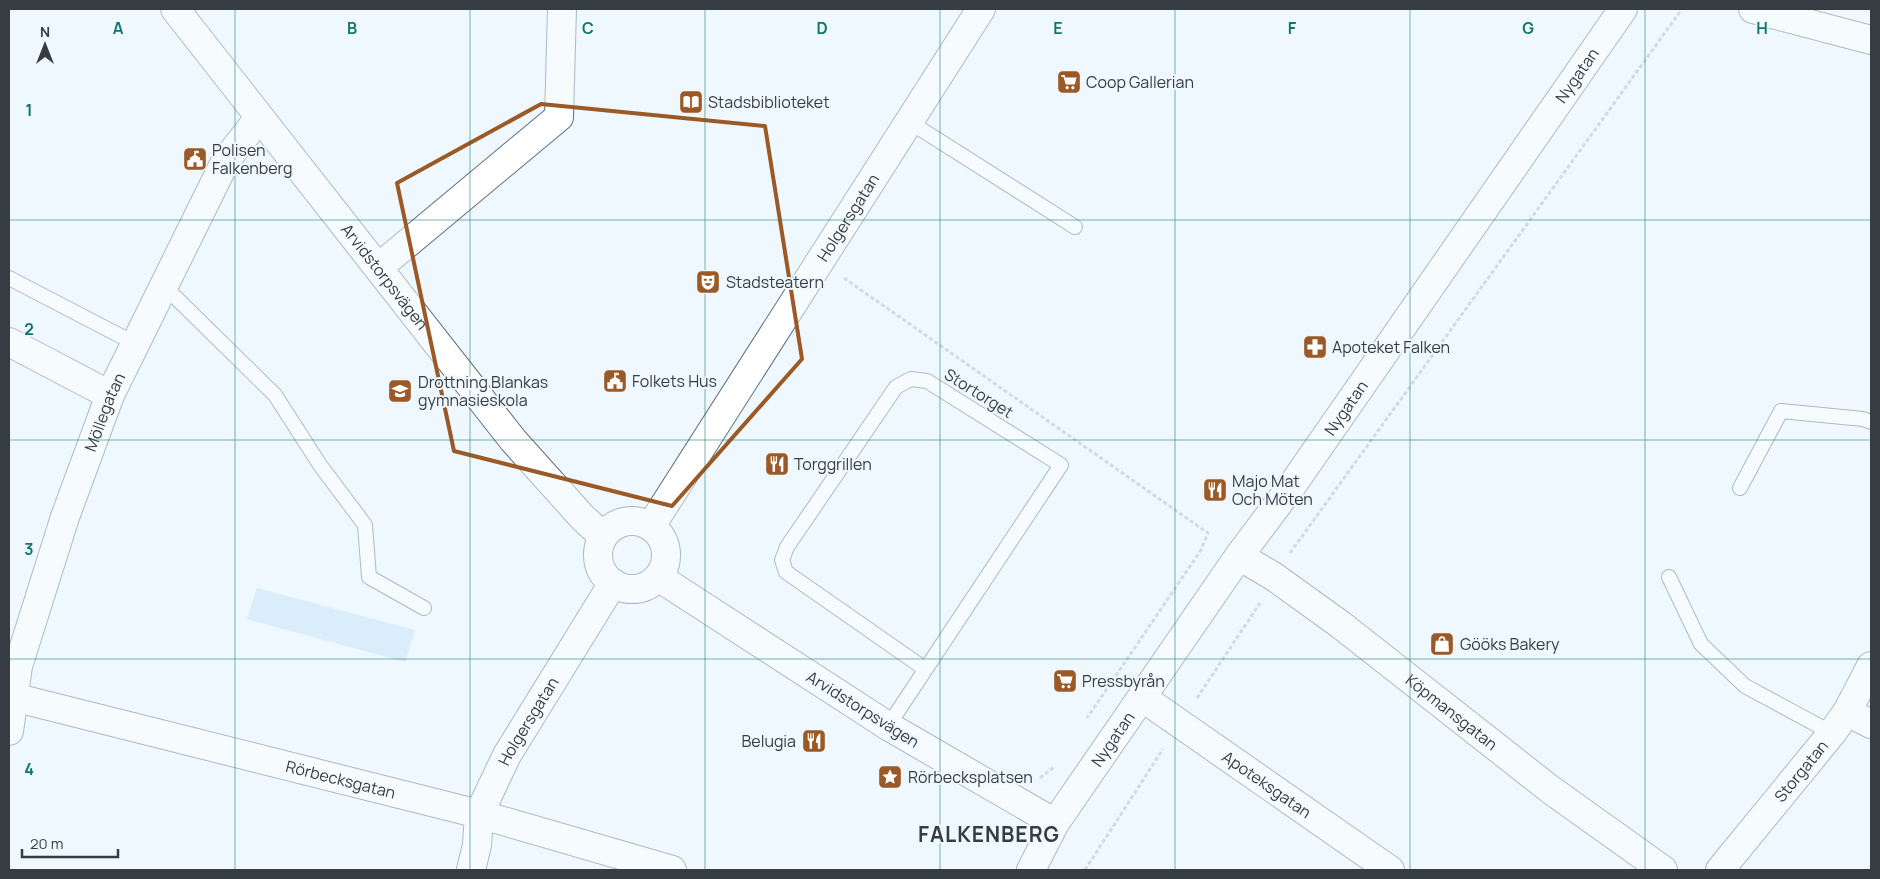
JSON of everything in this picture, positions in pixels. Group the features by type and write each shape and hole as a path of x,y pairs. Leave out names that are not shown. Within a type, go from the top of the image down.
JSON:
{"street":[{"name":"Arvidstorpsvägen","path":"175,9 222,66 259,118 310,179 513,440 583,518 603,536"},
{"path":"379,267 559,117 562,9"},
{"name":"Holgersgatan","path":"650,526 848,220 908,121 981,9"},
{"name":"Nygatan","path":"1031,870 1061,814 1143,698 1238,556 1298,476 1622,9"},
{"path":"1753,9 1871,40"},
{"name":"Möllegatan","path":"9,731 12,696 21,657 65,517 110,395 226,160 259,118"},
{"path":"9,342 110,395"},
{"path":"625,521 635,521 650,526 660,536 666,550 663,569 658,577 650,583 637,588 622,588 605,576 598,562 598,551 603,536 615,525 625,521"},
{"name":"Köpmansgatan","path":"1238,556 1274,576 1340,625 1551,790 1663,870"},
{"name":"Arvidstorpsvägen","path":"658,577 888,726 1061,814"},
{"name":"Holgersgatan","path":"471,870 477,845 479,814 507,755 613,583"},
{"name":"Storgatan","path":"1720,870 1840,722 1871,666"},
{"name":"Rörbecksgatan","path":"12,696 479,814 672,870"},
{"name":"Apoteksgatan","path":"1143,698 1390,870"},
{"path":"1840,722 1871,724"}],"lane":[{"path":"908,121 1075,227"},
{"path":"9,278 136,344"},
{"path":"164,286 275,395 320,466 365,525 369,577 424,608"},
{"name":"Stortorget","path":"888,726 926,669 1061,466 927,381 911,379 896,387 787,547 782,560 786,572 926,669"},
{"path":"1740,488 1781,411 1863,418 1871,422"},
{"path":"1669,577 1701,644 1745,686 1840,722"}],"path":[{"path":"1274,576 1682,9"},
{"path":"847,271 843,278 1208,533 1202,550 1086,720"},
{"path":"1036,780 1053,769 1058,761"}],"highlighted area":[{"path":"541,104 765,126 802,359 672,506 454,451 397,183"}],"shaded area":[{"path":"257,588 415,630 405,662 247,619"}],"place":[{"name":"Coop Gallerian","path":"1069,82"},
{"name":"Stadsbiblioteket","path":"691,102"},
{"name":"Polisen Falkenberg","path":"195,159"},
{"name":"Stadsteatern","path":"708,282"},
{"name":"Apoteket Falken","path":"1315,347"},
{"name":"Folkets Hus","path":"615,381"},
{"name":"Drottning Blankas gymnasieskola","path":"400,391"},
{"name":"Torggrillen","path":"777,464"},
{"name":"Majo Mat Och Möten","path":"1215,490"},
{"name":"Gööks Bakery","path":"1442,644"},
{"name":"Pressbyrån","path":"1065,681"},
{"name":"Belugia","path":"814,741"},
{"name":"Rörbecksplatsen","path":"890,777"}],"district":[{"name":"FALKENBERG","path":"989,834"}]}
